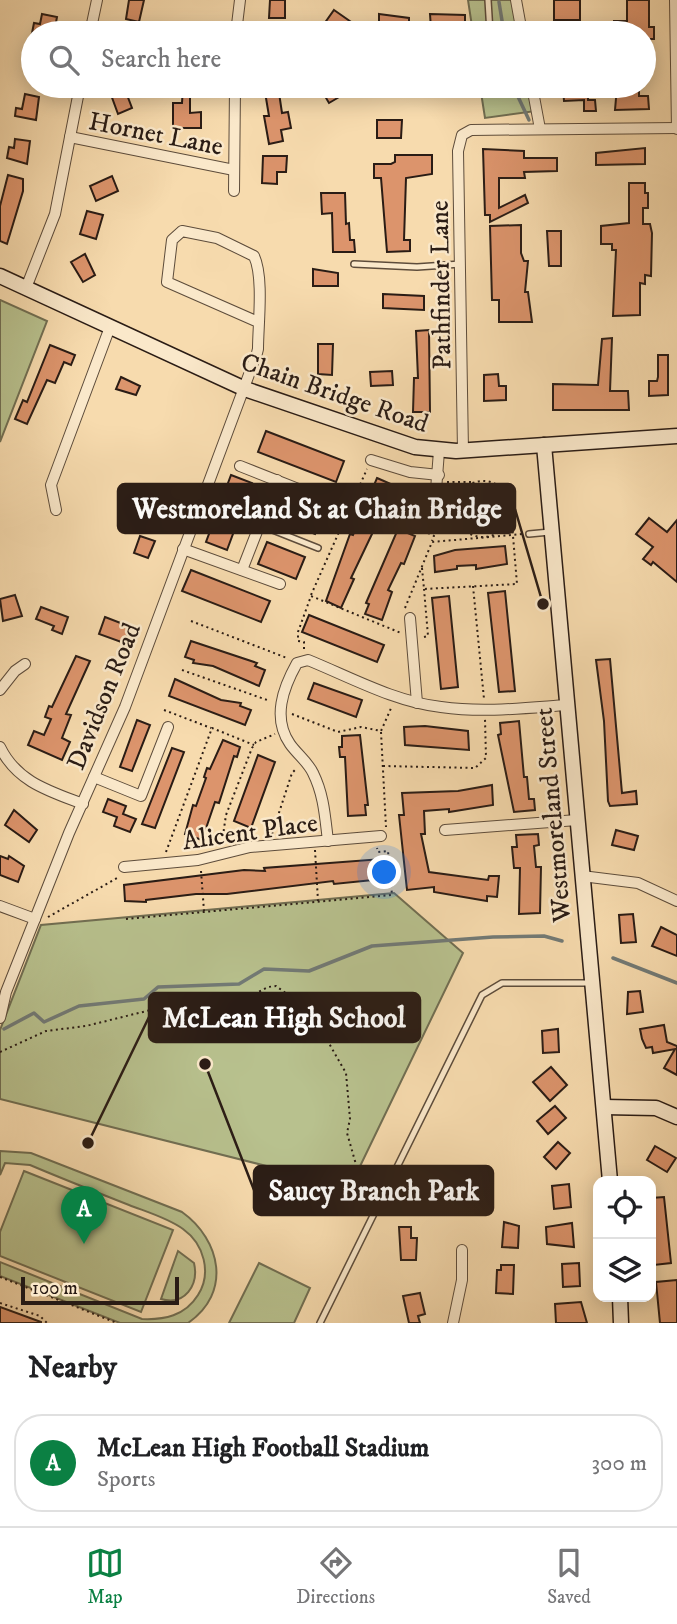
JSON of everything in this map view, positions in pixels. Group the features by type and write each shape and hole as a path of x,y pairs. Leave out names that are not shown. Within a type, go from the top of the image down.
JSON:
{"main road":[{"name":"Chain Bridge Road","path":"0,276 244,389 390,441 439,451 463,451 677,436"},
{"name":"Westmoreland Street","path":"544,445 610,1176"},
{"path":"604,1107 656,1108 677,1117"},
{"path":"620,1302 621,1323"}],"street":[{"path":"93,21 97,0"},
{"path":"237,21 240,0"},
{"path":"516,0 520,21"},
{"path":"534,98 540,129 677,128 675,0"},
{"path":"26,288 55,214 78,98"},
{"path":"234,191 235,98"},
{"name":"Pathfinder Lane","path":"463,451 459,147 462,135 475,130 540,129"},
{"name":"Hornet Lane","path":"70,137 234,170"},
{"name":"Davidson Road","path":"0,1018 6,992 36,916 125,707 257,353 258,321 258,267 254,256 217,238 185,231 177,233 172,240 167,282 258,321"},
{"path":"56,510 51,485 110,327"},
{"path":"422,524 438,478 439,451"},
{"path":"370,460 438,478"},
{"path":"240,466 316,496"},
{"path":"242,570 277,480"},
{"path":"183,549 280,584"},
{"path":"405,618 412,637 417,703"},
{"path":"328,841 324,800 311,769 283,732 281,706 301,662 417,703 485,710 567,705"},
{"path":"0,690 15,671 25,664"},
{"path":"93,777 141,796 168,727"},
{"path":"0,747 8,761 27,781 83,804"},
{"path":"445,830 577,820"},
{"name":"Alicent Place","path":"124,867 200,860 273,845 379,836"},
{"path":"582,876 638,883 677,901"},
{"path":"0,906 36,916"},
{"path":"453,1323 462,1280 462,1250"}],"lane":[{"path":"488,0 489,21"},
{"path":"354,264 417,267 461,264"},
{"path":"260,525 318,548"},
{"path":"529,534 552,532"},
{"path":"320,1323 482,995 502,983 592,983"}],"path":[{"path":"191,621 301,662 304,642 298,641 298,632 311,596 343,530 370,460"},
{"path":"424,589 517,583 509,499 501,488 481,481 438,478"},
{"path":"481,481 462,490 455,510 462,528 473,535 486,537 503,529 511,512"},
{"path":"405,618 432,542 529,534"},
{"path":"311,596 412,637 428,636 422,567"},
{"path":"182,670 281,706 338,732 360,727 381,731"},
{"path":"126,919 392,895 388,851 377,852 379,836 386,828 381,731 397,695"},
{"path":"164,710 254,745"},
{"path":"167,863 165,848 212,728"},
{"path":"225,853 223,825 254,745 283,732"},
{"path":"273,845 272,830 292,773 305,761"},
{"path":"314,842 318,902"},
{"path":"200,860 205,912"},
{"path":"36,916 49,917 121,875 124,867"},
{"path":"0,1052 46,1031 86,1026 183,1002 239,1002 268,987 276,986 302,1005 319,1026 346,1073 350,1119 347,1133 359,1175 355,1194 378,1205"},
{"path":"0,1277 117,1323"},
{"path":"0,1303 47,1323"}],"green space":[{"path":"468,0 519,0 522,21 471,21"},
{"path":"482,98 534,98 536,111 485,118"},
{"path":"0,300 47,321 0,442"},
{"path":"394,893 463,953 350,1187 0,1099 0,1030 41,925"},
{"path":"0,1151 31,1153 182,1212 206,1237 213,1252 216,1282 202,1311 188,1323 120,1323 0,1276 0,1262 142,1319 166,1317 187,1308 198,1295 205,1278 201,1251 190,1235 177,1225 30,1165 5,1163 0,1175"},
{"path":"24,1171 173,1230 141,1312 0,1256 0,1232"},
{"path":"178,1251 194,1263 192,1286 177,1299 161,1299"},
{"path":"259,1263 310,1288 294,1323 229,1323"}],"building":[{"path":"129,0 144,0 139,21 126,19"},
{"path":"270,0 285,0 285,18 269,18"},
{"path":"554,0 580,0 580,20 554,20"},
{"path":"627,0 649,0 649,21 627,21"},
{"path":"334,10 350,21 326,21"},
{"path":"42,14 57,17 56,21 41,21"},
{"path":"379,14 409,18 409,21 379,21"},
{"path":"430,14 465,15 465,21 430,21"},
{"path":"24,98 39,98 36,120 15,116 16,108 22,109"},
{"path":"112,98 128,98 132,108 118,114"},
{"path":"182,98 190,98 190,113 201,112 201,128 173,128 173,103 182,103"},
{"path":"266,98 280,98 282,113 288,112 291,128 281,130 283,141 269,144 264,116 269,116"},
{"path":"564,98 595,100 596,111 584,111 584,100 564,101"},
{"path":"616,98 648,98 649,109 615,110"},
{"path":"377,120 402,120 401,138 377,138"},
{"path":"15,139 30,141 27,164 7,158 9,147 14,148"},
{"path":"645,148 645,164 596,165 596,153"},
{"path":"483,149 524,151 524,158 557,158 557,171 524,172 525,178 499,178 499,208 525,195 528,203 490,222 490,215 485,215"},
{"path":"395,155 432,155 432,174 406,178 404,240 410,240 410,251 387,252 381,178 374,178 374,164 391,164 395,162"},
{"path":"263,156 287,156 286,172 277,172 277,184 262,183"},
{"path":"8,175 23,179 23,191 7,244 0,241 0,206"},
{"path":"112,176 118,191 96,201 90,186"},
{"path":"629,183 645,183 645,193 648,193 648,208 643,208 643,224 650,224 652,233 651,276 645,275 645,284 640,283 640,315 613,316 616,250 612,250 612,244 601,244 601,226 629,223"},
{"path":"321,193 345,193 346,224 349,223 350,240 354,240 355,252 333,252 332,213 322,214"},
{"path":"87,211 103,215 96,239 80,234"},
{"path":"521,225 521,253 524,261 528,261 525,292 528,292 532,322 499,322 499,300 492,300 490,226"},
{"path":"547,231 561,231 561,266 549,266"},
{"path":"85,254 95,275 83,282 71,262"},
{"path":"313,269 338,273 338,286 313,286"},
{"path":"383,294 424,296 424,310 383,308"},
{"path":"429,330 430,412 413,412 414,378 418,378 416,331"},
{"path":"612,338 610,391 628,391 629,410 553,410 553,384 598,385 602,339"},
{"path":"318,344 333,344 332,375 318,374"},
{"path":"50,345 75,355 71,365 64,362 55,383 47,380 27,424 15,419 23,400 27,402"},
{"path":"658,355 668,355 668,395 649,396 649,381 657,381 658,377"},
{"path":"392,371 393,385 371,386 370,372"},
{"path":"498,374 499,386 506,386 506,400 484,401 484,375"},
{"path":"121,377 140,386 136,395 116,389"},
{"path":"266,431 344,461 336,482 258,452"},
{"path":"231,475 252,483 227,550 206,542"},
{"path":"377,478 393,485 351,578 354,579 341,608 326,601 350,534 353,535"},
{"path":"285,496 324,511 315,534 276,519"},
{"path":"649,518 667,532 677,520 677,582 653,562 651,565 643,559 653,547 636,534"},
{"path":"398,529 415,536 404,564 401,563 388,590 392,592 382,620 365,614 369,604 366,603"},
{"path":"140,536 155,541 148,558 134,553"},
{"path":"267,542 305,557 296,579 258,564"},
{"path":"505,546 507,564 476,569 476,565 457,566 457,569 435,572 434,556 455,550"},
{"path":"191,570 270,601 261,622 182,591"},
{"path":"505,591 515,691 499,692 488,593"},
{"path":"15,595 22,616 3,621 0,599"},
{"path":"449,596 458,687 441,689 432,598"},
{"path":"41,607 68,617 62,634 52,630 54,626 36,619"},
{"path":"309,615 384,645 377,662 302,632"},
{"path":"105,617 131,627 124,643 99,634"},
{"path":"191,641 257,663 255,666 265,670 259,686 213,666 193,663 194,660 185,657"},
{"path":"76,656 90,661 66,714 71,715 62,738 70,742 62,760 28,745 34,731 44,735 51,719 45,717 49,706 52,707"},
{"path":"610,659 622,793 636,791 637,804 610,806 608,801 604,721 596,660"},
{"path":"175,679 221,700 241,703 240,706 251,710 245,725 169,696"},
{"path":"314,683 362,700 356,717 308,699"},
{"path":"137,720 150,725 132,771 120,767"},
{"path":"519,721 524,777 527,777 529,799 534,799 535,810 514,812 498,735 501,734 500,723"},
{"path":"425,726 468,731 469,750 405,745 404,727"},
{"path":"360,735 368,805 365,805 366,815 348,816 345,757 340,757 339,747 342,747 342,736"},
{"path":"223,740 240,747 237,757 234,756 219,803 215,802 202,840 185,834 193,805 196,806 206,778 207,768 210,769"},
{"path":"172,748 184,752 155,828 142,824"},
{"path":"258,755 275,762 251,828 234,821"},
{"path":"492,785 493,805 449,812 449,809 424,811 425,834 421,834 429,872 488,880 489,876 499,876 497,897 487,896 487,901 434,892 434,887 407,890 399,815 404,815 402,793 458,791"},
{"path":"108,799 126,806 123,814 136,819 130,832 114,826 117,817 103,812"},
{"path":"14,810 37,830 29,842 5,825"},
{"path":"616,830 638,836 634,850 612,845"},
{"path":"538,834 539,845 534,846 536,867 541,867 540,913 519,914 520,868 514,868 512,847 517,847 516,835"},
{"path":"0,856 8,859 9,856 24,866 18,882 0,875"},
{"path":"382,859 384,877 373,880 334,884 333,881 227,894 196,894 146,902 125,901 124,885 244,870 265,871 264,868"},
{"path":"633,914 636,942 621,943 619,915"},
{"path":"661,927 677,935 677,956 652,946"},
{"path":"640,991 643,1012 627,1014 628,992"},
{"path":"664,1025 667,1042 677,1046 677,1075 664,1068 675,1049 653,1053 652,1047 646,1048 642,1039 640,1029"},
{"path":"558,1029 559,1052 543,1053 542,1031"},
{"path":"551,1067 567,1085 550,1101 533,1082"},
{"path":"555,1106 566,1118 548,1134 537,1121"},
{"path":"558,1142 570,1153 556,1169 544,1157"},
{"path":"655,1146 676,1158 667,1172 647,1160"},
{"path":"569,1184 571,1207 554,1209 552,1186"},
{"path":"664,1197 671,1263 656,1265 656,1239 656,1198"},
{"path":"504,1222 519,1226 518,1248 502,1247"},
{"path":"572,1223 574,1247 547,1244 546,1227"},
{"path":"399,1227 411,1227 411,1238 417,1238 416,1260 401,1260"},
{"path":"579,1263 580,1286 563,1287 562,1264"},
{"path":"501,1265 514,1265 513,1294 496,1293 497,1270 501,1270"},
{"path":"677,1280 677,1323 660,1323 656,1282"},
{"path":"420,1293 425,1314 418,1316 420,1323 409,1323 403,1296"},
{"path":"581,1302 587,1323 556,1323 555,1304"},
{"path":"0,1307 41,1322 41,1323 0,1323"}],"waterway":[{"path":"499,2 502,21"},
{"path":"519,98 529,120"},
{"path":"4,1029 34,1013 44,1022 79,1006 144,999 158,987 239,984 264,969 309,971 372,946 493,937 544,936 562,941"},
{"path":"613,958 677,983"}],"place":[{"name":"Westmoreland St at Chain Bridge","path":"543,604"},
{"name":"Saucy Branch Park","path":"205,1064"},
{"name":"McLean High School","path":"88,1143"},
{"name":"McLean High Football Stadium","path":"84,1244"}]}
